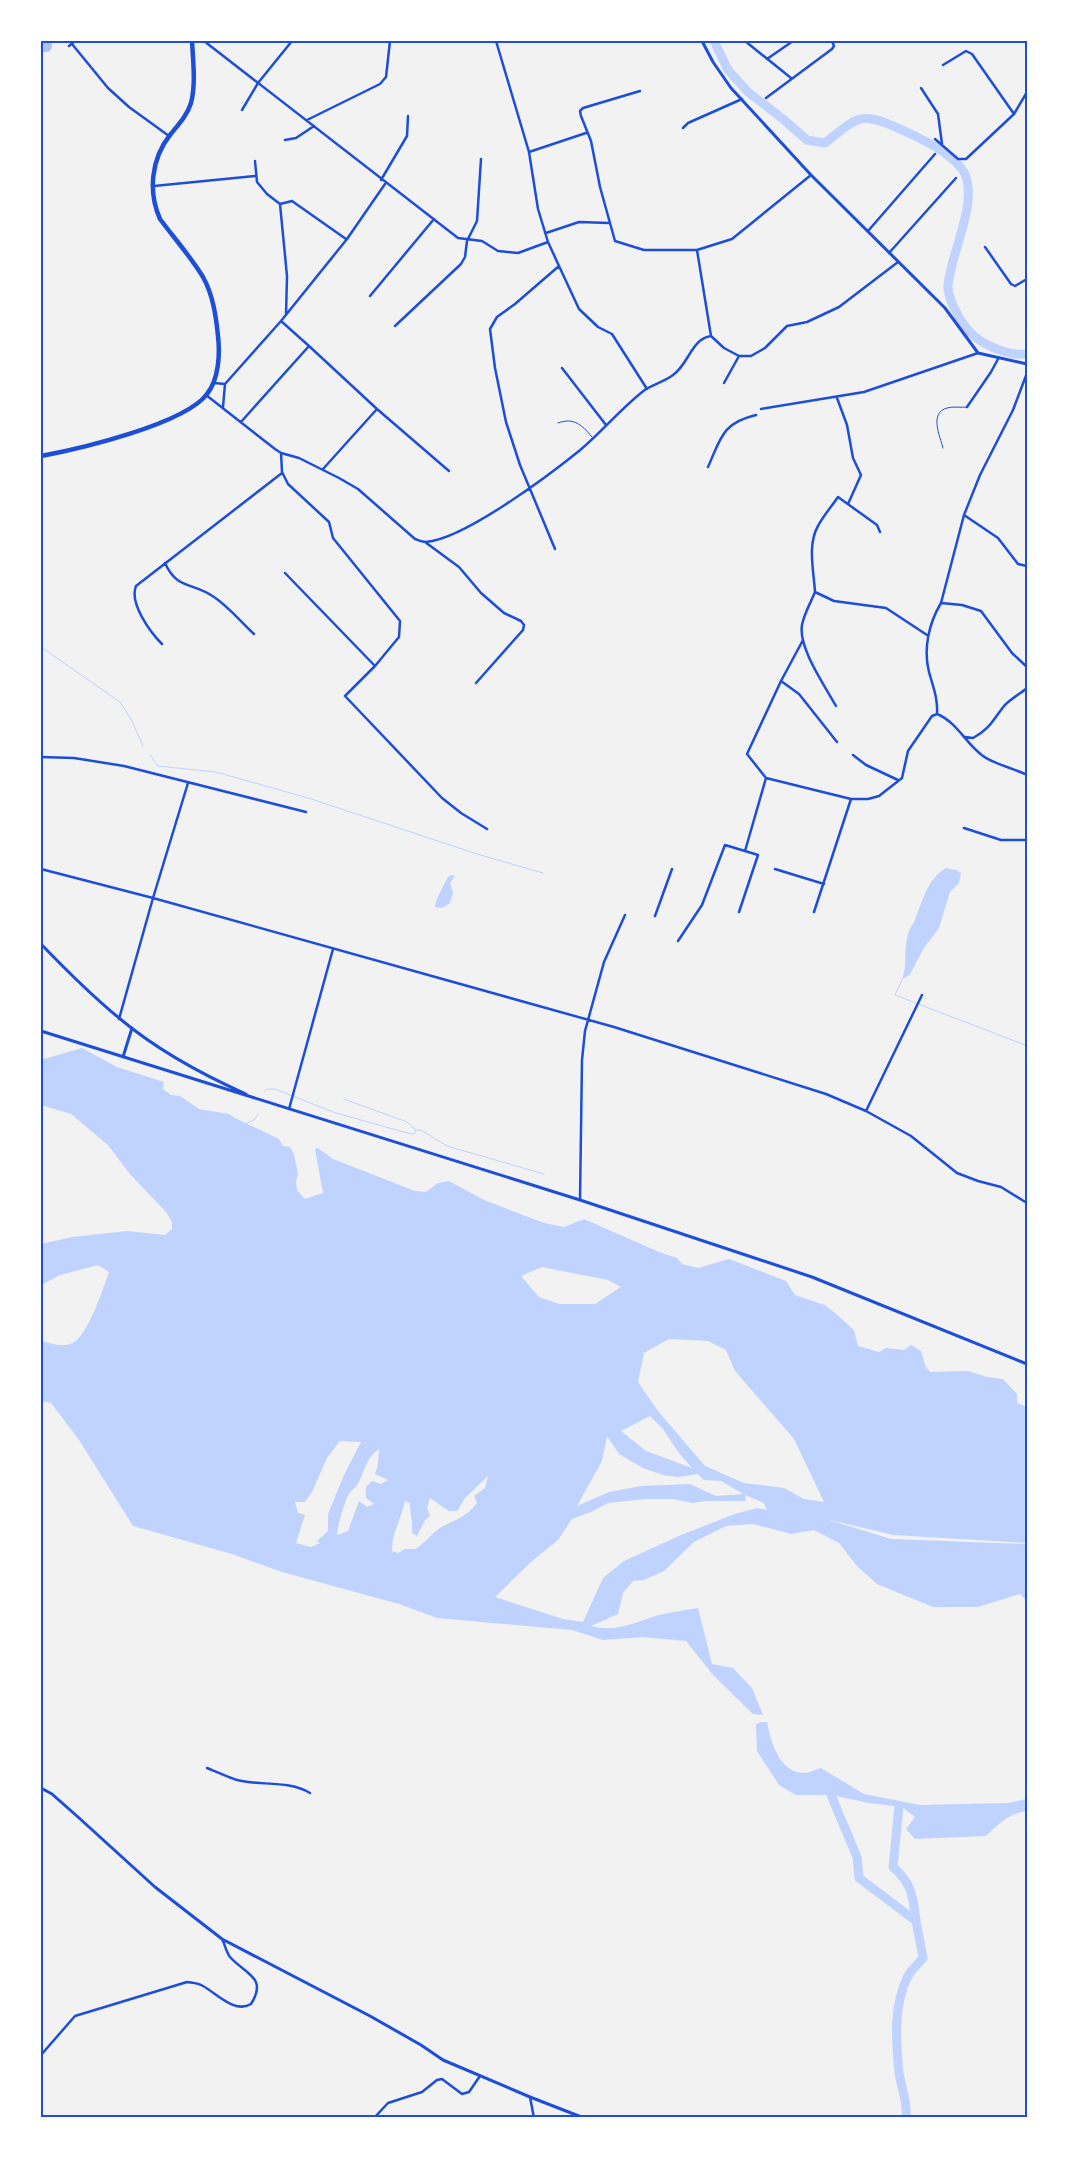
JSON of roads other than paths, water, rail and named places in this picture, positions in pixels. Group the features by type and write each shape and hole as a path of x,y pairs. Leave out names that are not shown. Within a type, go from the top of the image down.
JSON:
{"highway":[{"path":"41,456 95,444 171,419 195,406 206,395 213,383 216,374 219,342 215,310 210,292 203,277 160,219 155,208 152,186 158,156 186,114 191,103 192,41"}],"street":[{"path":"75,41 70,45 108,88 129,107 170,136"},
{"path":"204,41 458,238 467,241 482,241 498,251 518,253 548,242"},
{"path":"242,110 258,83 292,41"},
{"path":"307,120 380,84 386,77 390,41"},
{"path":"496,41 528,152 538,209 558,266 579,309 598,327 612,334 647,389"},
{"path":"702,41 722,77 811,175 867,233 945,308 978,353"},
{"path":"745,41 791,79"},
{"path":"767,59 793,41"},
{"path":"766,98 832,49 834,46 832,41"},
{"path":"943,65 966,51 972,54 1014,114"},
{"path":"921,88 938,114 943,146"},
{"path":"640,92 583,108 580,111 580,116 591,141 609,223 615,241 632,247 655,250 697,250 732,239 811,175"},
{"path":"936,138 958,159 966,159 1014,114 1027,92"},
{"path":"683,128 688,123 742,99"},
{"path":"381,180 407,136 408,116"},
{"path":"285,140 296,138 314,126"},
{"path":"528,152 587,132"},
{"path":"867,233 935,154"},
{"path":"395,326 461,264 465,257 467,241 477,221 481,159"},
{"path":"255,161 255,176 261,188 280,204 287,276 286,316"},
{"path":"152,186 255,176"},
{"path":"889,253 956,178"},
{"path":"223,408 225,384 286,316 386,184"},
{"path":"280,204 292,201 346,239"},
{"path":"370,296 434,219"},
{"path":"546,233 579,222 609,223"},
{"path":"985,247 1011,285 1015,286 1027,280"},
{"path":"697,250 711,336 724,348 739,356 751,356 765,348 788,326 807,322 839,307 898,262"},
{"path":"555,549 520,465 506,422 495,368 490,329 497,317 515,304 558,266"},
{"path":"281,321 377,409 449,471"},
{"path":"425,542 470,525 530,488 580,450 647,389 674,375 696,343 702,337 711,336"},
{"path":"241,422 309,346"},
{"path":"761,409 864,392 978,353 1027,364"},
{"path":"724,383 739,356"},
{"path":"968,407 998,359"},
{"path":"562,368 606,425"},
{"path":"937,714 937,695 927,664 928,635 934,614 941,603 964,515 980,475 1013,410 1027,374"},
{"path":"213,383 225,384"},
{"path":"206,395 281,453 299,458 323,469 358,490 410,535 425,542 459,567 481,593 504,613 522,622 524,625 523,630 476,683"},
{"path":"837,397 847,426 852,458 861,475 848,504"},
{"path":"323,469 377,409"},
{"path":"708,467 725,431 739,419 756,415"},
{"path":"281,453 282,472 288,484 329,522 333,538 400,620 399,638 375,666 345,696 442,798 461,813 488,829"},
{"path":"162,644 146,624 134,592 136,586 282,472"},
{"path":"836,706 802,640 802,626 816,592 812,545 815,531 838,497 877,525 880,532"},
{"path":"964,515 998,538 1018,564 1027,566"},
{"path":"165,564 173,578 179,582 203,589 217,599 254,634"},
{"path":"285,573 375,666"},
{"path":"816,592 834,601 886,608 928,635"},
{"path":"941,603 962,605 981,611 1012,653 1027,667"},
{"path":"802,640 781,680 747,754 766,778 851,799 868,799 880,796 903,776 908,751 932,716 937,714 946,718 984,757 1027,775"},
{"path":"781,680 799,694 837,742"},
{"path":"963,736 973,738 981,734 990,726 1005,705 1027,688"},
{"path":"853,755 866,764 898,780"},
{"path":"41,757 74,758 124,766 306,812"},
{"path":"745,851 766,778"},
{"path":"119,1019 188,783"},
{"path":"814,912 851,799"},
{"path":"964,828 1001,840 1027,840"},
{"path":"678,941 702,905 725,845 758,855 739,912"},
{"path":"774,868 824,884"},
{"path":"41,869 153,898 588,1020 826,1094 866,1111 911,1136 957,1173 978,1182 1001,1187 1027,1203"},
{"path":"655,916 672,869"},
{"path":"580,1200 582,1060 588,1020 604,962 625,915"},
{"path":"41,944 119,1019 179,1060 261,1100"},
{"path":"289,1109 333,948"},
{"path":"866,1111 922,995"},
{"path":"122,1056 132,1028"},
{"path":"41,1031 580,1200 812,1277 1027,1364"},
{"path":"207,1768 238,1780 290,1786 304,1789 310,1793"},
{"path":"41,1788 52,1794 155,1887 222,1939 370,2016 421,2044 443,2060 584,2118"},
{"path":"41,2055 75,2016 187,1982 205,1987 228,2002 242,2007 251,2004 257,1995 256,1980 229,1956 222,1939"},
{"path":"374,2118 388,2103 422,2092 438,2080 442,2079 462,2094 468,2092 480,2076"},
{"path":"530,2097 534,2118"}],"lane":[{"path":"943,448 936,422 940,412 945,408 968,407"},
{"path":"558,423 571,420 576,422 593,437"}],"water":[{"path":"946,868 961,873 959,883 950,892 939,928 924,948 910,974 902,980 909,932 930,884"},
{"path":"451,875 455,876 450,883 453,893 450,903 442,908 435,907 440,892"},
{"path":"82,1048 117,1067 164,1082 163,1089 171,1095 180,1096 199,1109 229,1114 279,1139 283,1146 290,1147 294,1154 298,1174 296,1181 297,1190 305,1199 323,1193 315,1149 318,1148 333,1159 415,1191 426,1192 438,1183 449,1181 484,1200 544,1223 564,1227 584,1219 677,1258 682,1264 698,1268 729,1259 786,1281 795,1295 825,1305 854,1330 858,1346 879,1352 886,1348 904,1350 911,1345 921,1351 925,1365 930,1372 968,1371 987,1377 1003,1379 1017,1394 1017,1403 1027,1407 1027,1543 893,1535 826,1519 891,1539 1027,1544 1027,1601 1020,1594 978,1607 933,1607 877,1584 857,1566 839,1543 814,1530 791,1534 753,1524 726,1526 694,1542 664,1571 644,1580 633,1581 623,1593 618,1614 591,1626 600,1628 617,1627 659,1615 698,1608 712,1664 733,1668 752,1688 763,1715 753,1714 713,1675 686,1641 643,1637 603,1640 572,1630 437,1618 399,1604 282,1572 232,1554 133,1526 79,1440 51,1403 41,1401 41,1341 65,1345 73,1343 79,1338 94,1311 109,1272 98,1265 60,1275 41,1285 41,1244 72,1237 127,1231 165,1235 172,1229 172,1222 166,1212 129,1173 108,1145 71,1114 41,1105 41,1057 44,1059","holes":["542,1267 608,1280 621,1287 595,1304 559,1304 539,1297 521,1276","669,1339 708,1341 726,1350 735,1371 794,1439 824,1502 804,1499 784,1488 744,1483 705,1466 658,1411 638,1382 644,1353","650,1416 663,1429 692,1468 646,1451 621,1431","607,1436 619,1454 643,1468 663,1475 678,1477 698,1474 704,1480 721,1481 743,1494 716,1496 690,1484 641,1486 609,1492 577,1506 602,1461","340,1441 361,1442 344,1475 328,1514 328,1531 317,1541 320,1543 311,1547 296,1543 305,1515 298,1513 295,1502 305,1502 312,1492 327,1458","379,1449 378,1465 375,1474 388,1480 381,1484 372,1481 366,1487 366,1498 374,1504 367,1507 359,1501 348,1531 337,1535 347,1497 358,1484 372,1456","488,1476 485,1488 474,1496 477,1503 468,1512 440,1528 415,1549 405,1549 398,1553 392,1551 393,1538 405,1501 410,1503 412,1533 417,1536 425,1520 430,1516 427,1508 430,1498 449,1511 457,1511 465,1498","745,1495 764,1503 767,1510 757,1508 735,1514 681,1535 624,1561 603,1578 583,1622 563,1619 495,1597 532,1561 558,1540 572,1519 608,1503 646,1499 673,1499 692,1503 746,1501"]},
{"path":"767,1722 778,1755 789,1768 796,1772 807,1773 821,1768 864,1794 920,1805 1008,1803 1027,1799 1027,1811 1009,1817 986,1836 915,1839 906,1829 915,1817 902,1807 869,1803 831,1795 796,1795 779,1785 757,1751 756,1724"}],"waterway":[{"path":"714,41 728,70 748,92 807,140 825,143 853,122 868,118 918,137 950,157 962,169 967,181 968,195 967,210 950,274 948,287 950,300 962,323 976,338 989,346 1005,352 1027,354"},
{"path":"41,647 120,702 132,721 143,746"},
{"path":"150,755 158,766 216,772 308,798 477,854 543,873"},
{"path":"902,980 895,995 1025,1045"},
{"path":"264,1092 267,1089 275,1089 336,1113 411,1134 414,1134 416,1130 407,1122 344,1099"},
{"path":"246,1124 255,1119 258,1114"},
{"path":"416,1130 421,1130 447,1146 544,1174"},
{"path":"831,1795 857,1857 859,1878 916,1921 923,1958 909,1974 903,1987 897,2023 899,2072 905,2101 906,2118"},
{"path":"899,1806 893,1867 908,1885 914,1905 916,1921"}]}
